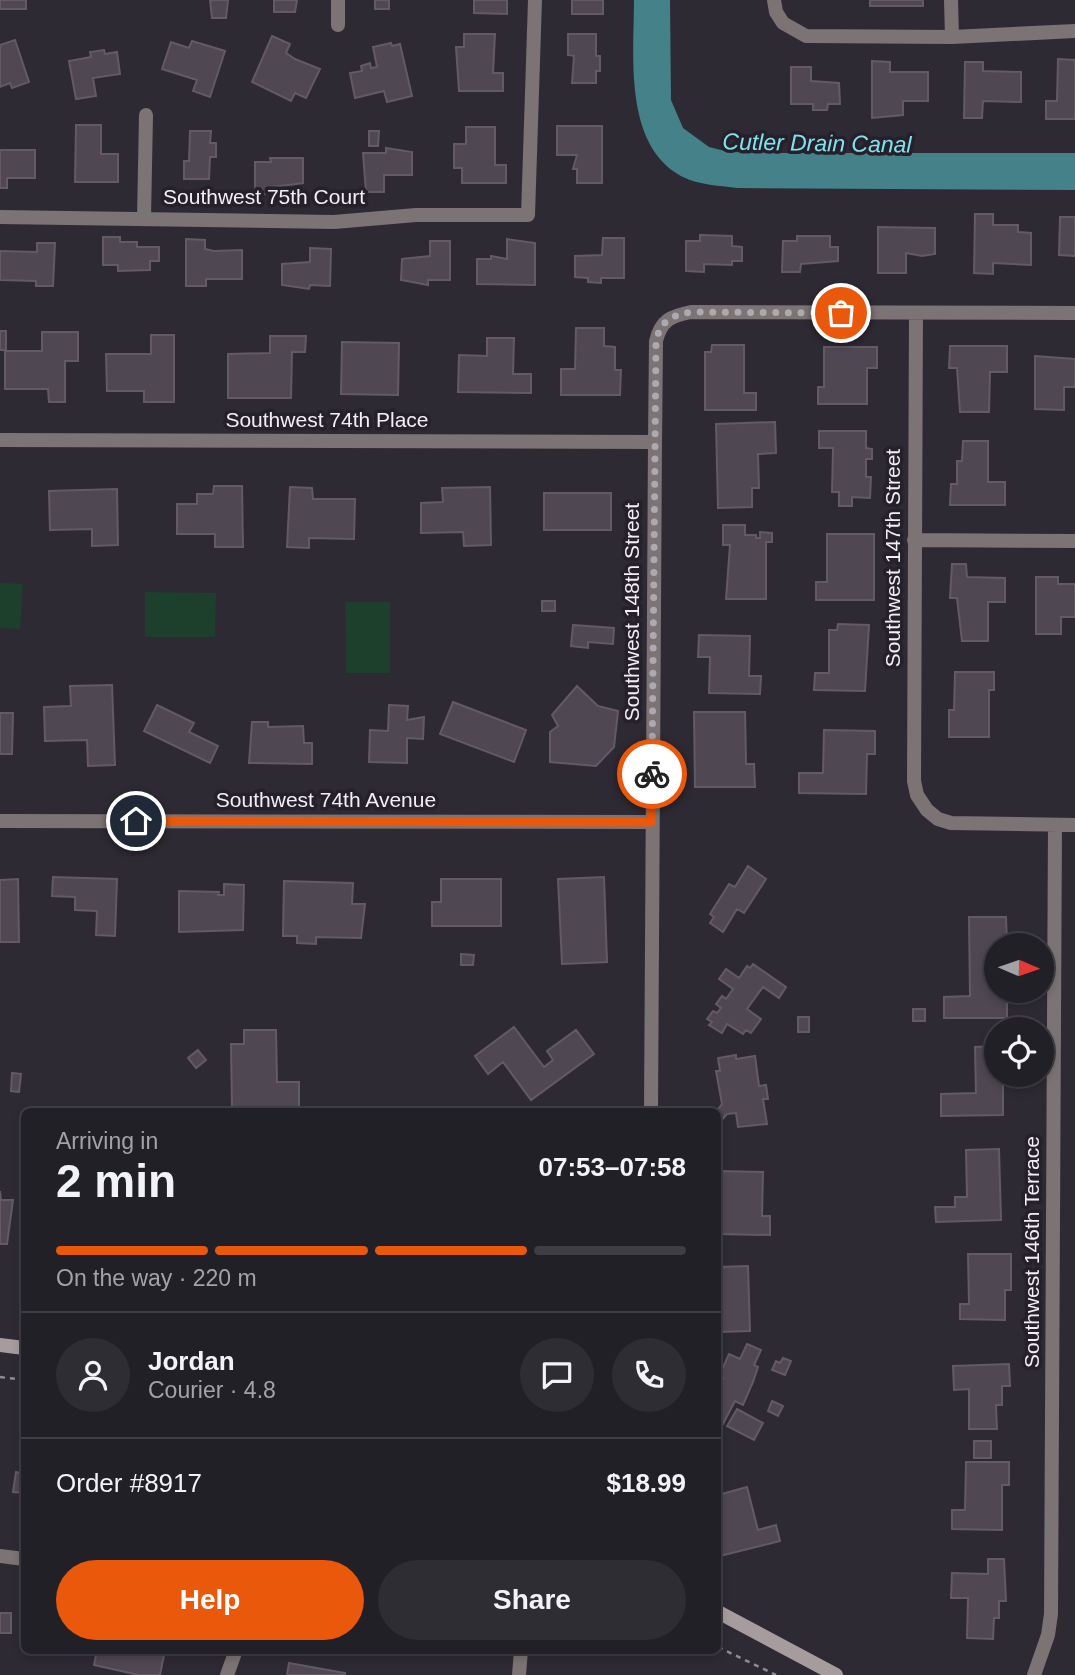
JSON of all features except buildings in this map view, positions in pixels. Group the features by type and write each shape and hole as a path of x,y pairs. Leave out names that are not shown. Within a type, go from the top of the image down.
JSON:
{"main road":[{"path":"0,1345 21,1348"},
{"path":"721,1614 836,1675"}],"street":[{"path":"338,0 338,25"},
{"name":"Southwest 75th Court","path":"0,217 334,222 416,215 528,215 535,0"},
{"path":"774,0 776,12 788,27 806,36 952,37 1075,31"},
{"path":"951,0 952,37"},
{"path":"144,218 146,115"},
{"name":"Southwest 148th Street","path":"651,1108 656,341 662,324 670,317 691,312 916,313"},
{"path":"916,313 1075,313"},
{"name":"Southwest 147th Street","path":"916,313 914,781 921,803 934,817 951,823 1055,825"},
{"name":"Southwest 74th Place","path":"0,440 654,442"},
{"path":"914,540 1075,541"},
{"name":"Southwest 74th Avenue","path":"0,821 651,822"},
{"path":"1055,825 1075,825"},
{"name":"Southwest 146th Terrace","path":"1034,1675 1048,1635 1051,1614 1055,825"},
{"path":"0,1556 21,1559"},
{"path":"227,1675 235,1654"},
{"path":"519,1675 521,1654"}],"path":[{"path":"0,1377 21,1380"},
{"path":"721,1648 776,1675"}],"green space":[{"path":"0,583 23,584 20,629 0,628"},
{"path":"145,592 216,593 215,637 145,637"},
{"path":"345,602 390,602 390,673 346,673"}],"water":[{"path":"634,0 670,0 671,100 683,128 709,147 729,152 787,153 1075,153 1075,190 737,188 690,180 668,167 653,148 642,126 634,75"}],"way so far":[{"path":"652,774 654,442 656,341 659,328 670,317 691,312 841,313"}],"route":[{"path":"136,821 651,822 652,774"}],"water label":[{"name":"Cutler Drain Canal","path":"817,143"}]}
